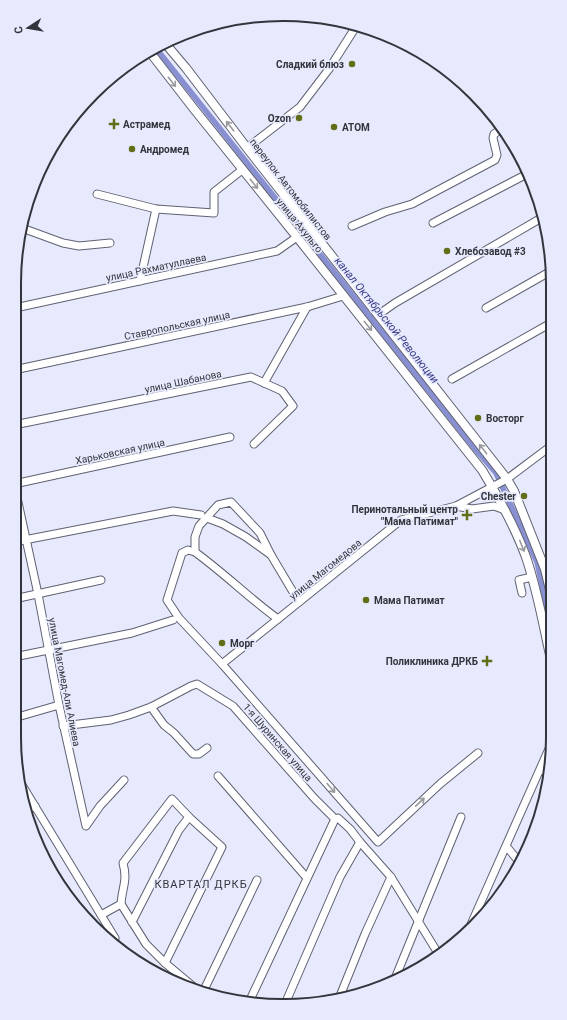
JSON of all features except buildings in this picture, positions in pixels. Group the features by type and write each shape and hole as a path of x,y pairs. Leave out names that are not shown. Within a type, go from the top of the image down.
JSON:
{"main road":[{"name":"переулок Автомобилистов","path":"169,47 507,479 514,491 546,573"},
{"name":"улица Ахульго","path":"153,56 482,470 494,486 505,510"},
{"path":"505,510 526,557 546,638"}],"street":[{"path":"247,148 300,107 328,69 353,31"},
{"path":"352,226 385,212 418,201 495,160 497,155 493,138 494,134 497,132"},
{"path":"97,194 156,209 214,213 214,192 242,170"},
{"path":"433,223 523,176"},
{"path":"140,281 156,209"},
{"path":"378,315 395,303 538,219"},
{"path":"27,230 63,243 79,246 110,243"},
{"name":"улица Рахматуллаева","path":"21,306 277,251 297,237"},
{"path":"486,308 545,274"},
{"name":"Ставропольская улица","path":"21,368 307,307 343,296"},
{"path":"264,383 307,307"},
{"path":"452,379 546,326"},
{"name":"улица Шабанова","path":"21,424 251,377 282,391 293,406 254,444"},
{"name":"Харьковская улица","path":"21,482 230,437"},
{"path":"507,479 546,450"},
{"name":"улица Магомедова","path":"222,664 401,520 456,506 507,479"},
{"path":"195,552 195,537 204,516 218,505 231,502 260,533 271,555 299,602"},
{"path":"456,506 472,509 494,506 505,510"},
{"path":"21,540 173,510 204,516 222,524 246,537 271,555"},
{"name":"улица Магомед-Али Алиева","path":"21,516 38,594 63,726 86,826 100,806 124,780"},
{"path":"278,618 258,604 212,564 195,552 188,550 182,553 167,600 179,618 222,664 378,842 440,784 478,753"},
{"path":"522,593 520,580 532,577"},
{"path":"21,598 100,580"},
{"path":"21,656 132,633 173,620"},
{"name":"1-я Шуринская улица","path":"63,726 110,720 151,707 191,686 197,684 202,686 233,706 314,798 336,819 350,829 391,877 436,950"},
{"path":"21,716 59,705"},
{"path":"151,707 164,725 174,733 193,754 199,754 207,748"},
{"path":"475,916 545,759"},
{"path":"541,768 544,771"},
{"path":"218,776 307,878"},
{"path":"27,794 115,938"},
{"path":"164,963 222,847 189,817 172,799 123,863 126,874 121,896 121,904 146,944 164,963 185,980"},
{"path":"31,808 35,806"},
{"path":"132,922 180,830 189,817"},
{"path":"397,973 460,817"},
{"path":"251,997 336,819"},
{"path":"287,999 340,877 360,842"},
{"path":"507,847 516,858"},
{"path":"342,992 391,877"},
{"path":"205,987 257,880"},
{"path":"101,915 121,904"}],"waterway":[{"name":"канал Октябрьской Революции","path":"159,52 476,450 496,473 537,562 546,604"}],"place":[{"name":"Сладкий блюз","path":"352,64"},
{"name":"Ozon","path":"299,118"},
{"name":"Астрамед","path":"114,124"},
{"name":"АТОМ","path":"334,127"},
{"name":"Андромед","path":"132,149"},
{"name":"Хлебозавод #3","path":"447,251"},
{"name":"Восторг","path":"478,418"},
{"name":"Chester","path":"524,496"},
{"name":"Перинотальный центр \"Мама Патимат\"","path":"467,515"},
{"name":"Мама Патимат","path":"366,600"},
{"name":"Морг","path":"222,643"},
{"name":"Поликлиника ДРКБ","path":"487,661"}],"district":[{"name":"КВАРТАЛ ДРКБ","path":"201,884"}]}
